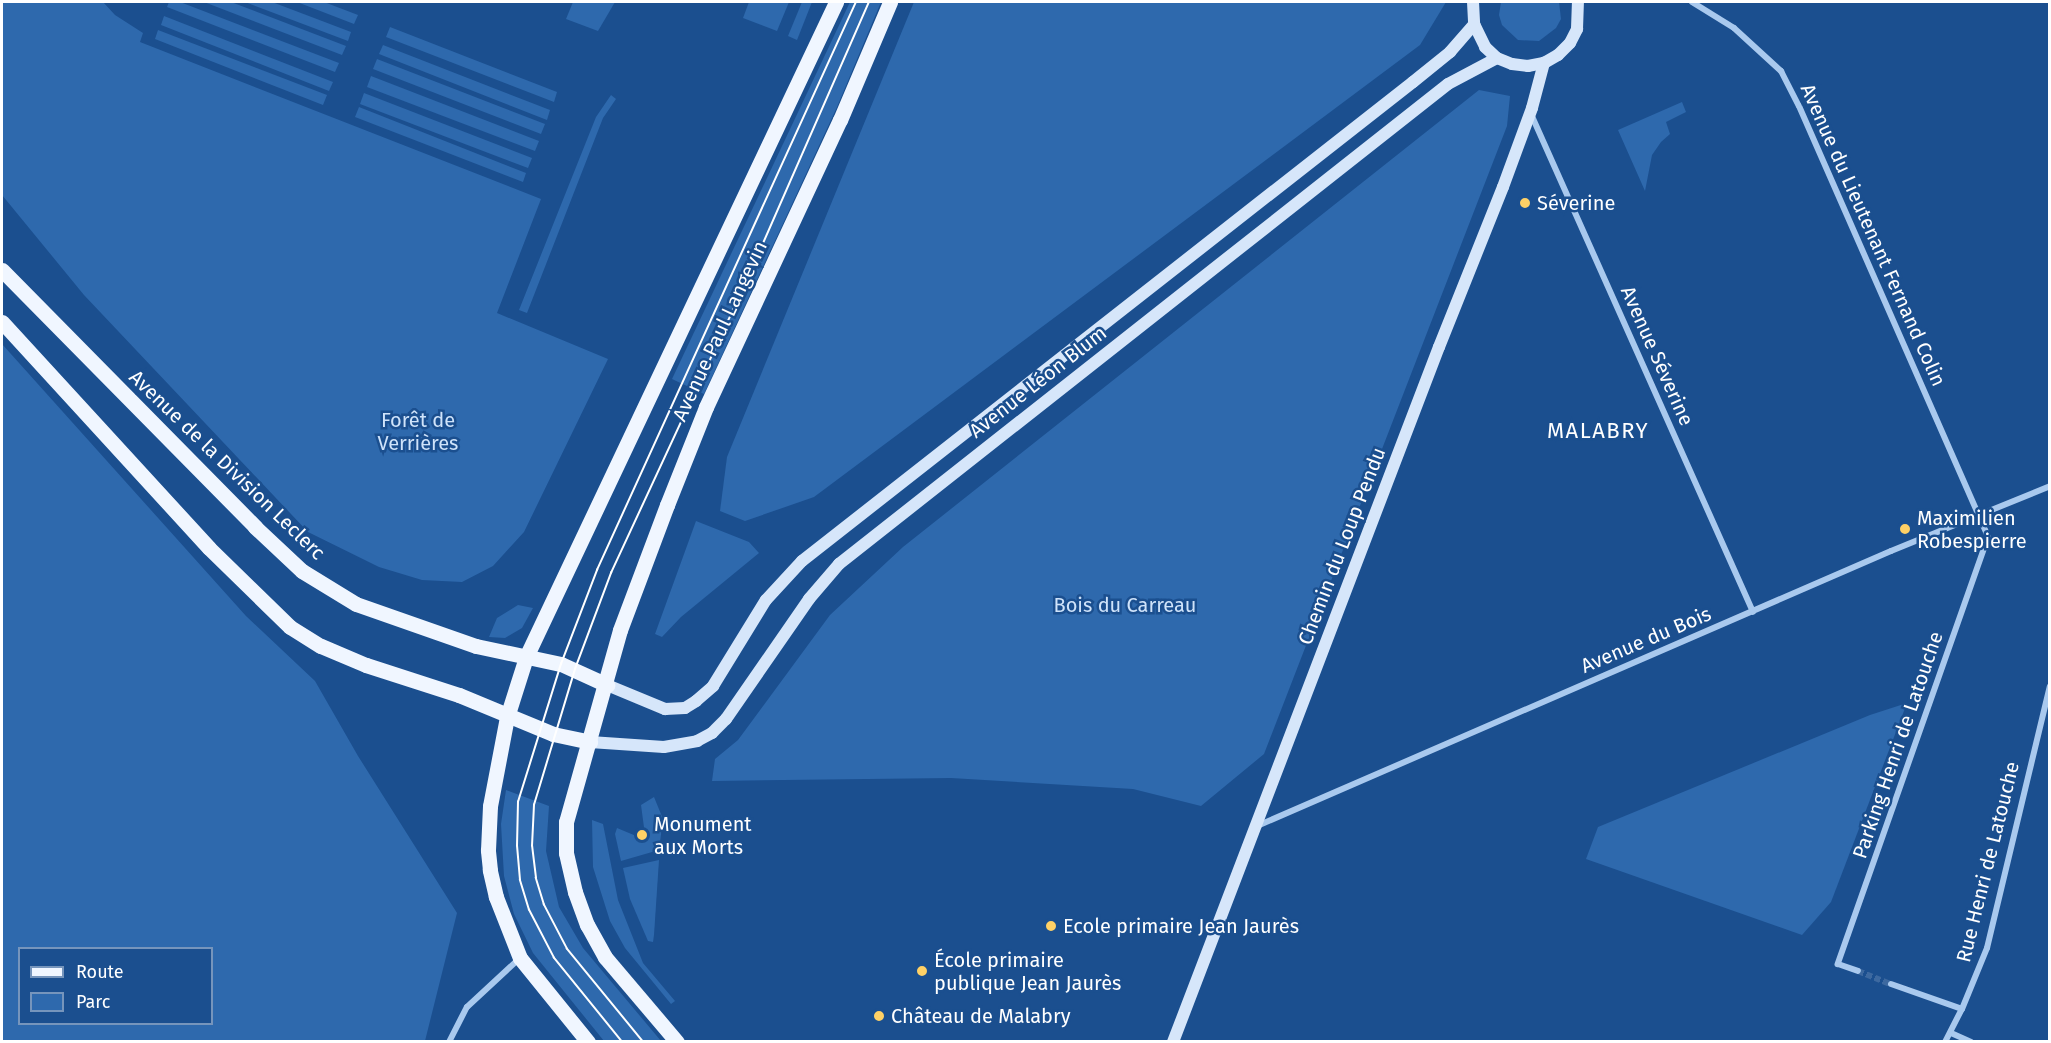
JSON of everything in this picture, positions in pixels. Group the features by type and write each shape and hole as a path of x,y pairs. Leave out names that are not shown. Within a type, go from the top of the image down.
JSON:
{"main road":[{"name":"Avenue Paul Langevin","path":"520,958 496,897 490,870 488,827 507,717 526,657 836,2"},
{"name":"Avenue Paul Langevin","path":"677,1041 606,957 587,925 574,892 566,853 566,822 607,685 620,630 706,407 840,120 890,2"},
{"path":"1473,2 1473,24 1485,47 1497,58 1512,64 1528,66 1544,63 1558,55 1570,43 1577,29 1578,2"},
{"name":"Avenue Léon Blum","path":"607,685 647,704 673,710 685,708 696,701 713,686 766,600 802,561 1421,76 1450,52 1473,24"},
{"name":"Avenue Léon Blum","path":"590,742 664,747 697,741 712,733 726,719 809,599 839,564 1448,84 1497,58"},
{"name":"Chemin du Loup Pendu","path":"1173,1041 1530,114 1544,63"},
{"name":"Avenue de la Division Leclerc","path":"2,270 255,527 302,571 356,604 476,646 561,664 607,685"},
{"path":"2,322 167,502 258,598 290,627 321,646 366,665 459,695 507,717 553,734 590,742"},
{"path":"520,958 588,1041"}],"street":[{"name":"Avenue du Lieutenant Fernand Colin","path":"1692,2 1734,28 1781,71 1799,106 1981,516"},
{"name":"Avenue Séverine","path":"1530,114 1753,612"},
{"name":"Avenue du Bois","path":"1256,826 1891,551 1981,516 2049,486"},
{"name":"Parking Henri de Latouche","path":"1858,971 1838,964 1983,556 1988,537 1981,516"},
{"name":"Rue Henri de Latouche","path":"1945,1041 1962,1009 1987,948 2049,686"},
{"path":"449,1041 467,1007 520,958"},
{"path":"1891,984 1962,1009"},
{"path":"1951,1033 1971,1041"}],"green space":[{"name":"Forêt de Verrières","path":"2,2 103,2 115,15 143,33 140,42 541,199 497,313 608,359 524,532 493,566 462,582 422,580 379,567 308,532 84,295 2,195"},
{"path":"169,2 180,2 339,63 335,72 167,7"},
{"path":"204,2 231,2 346,46 342,55"},
{"path":"245,2 272,2 351,32 348,41"},
{"path":"297,2 324,2 358,15 354,24"},
{"path":"573,2 615,2 598,31 566,19"},
{"path":"749,2 789,2 777,31 743,18"},
{"path":"802,2 812,2 797,40 788,36"},
{"path":"850,2 881,2 837,107 704,394 672,379"},
{"path":"914,2 1446,2 1420,45 814,497 745,521 720,511 727,457"},
{"path":"1501,2 1559,2 1561,19 1556,28 1539,41 1518,40 1502,25 1499,15"},
{"path":"164,16 333,82 329,91 161,25"},
{"path":"390,27 557,92 554,102 386,37"},
{"path":"158,30 327,95 323,105 155,39"},
{"path":"383,45 550,110 547,120 379,54"},
{"path":"377,59 545,124 541,134 373,69"},
{"path":"371,76 539,141 535,151 367,87"},
{"name":"Bois du Carreau","path":"1479,90 1510,96 1507,126 1264,754 1201,806 1133,789 951,778 712,781 715,759 738,740 830,615 903,547"},
{"path":"364,93 532,158 528,168 360,104"},
{"path":"611,95 616,99 603,118 527,313 519,310 596,117"},
{"path":"1682,102 1686,112 1666,122 1670,134 1652,155 1645,191 1618,130"},
{"path":"359,107 526,173 523,182 355,117"},
{"path":"2,344 246,616 315,681 358,756 457,913 425,1041 2,1041"},
{"path":"696,521 749,542 759,553 681,617 662,637 655,634"},
{"path":"518,605 533,608 522,628 505,638 489,637 497,618"},
{"path":"1907,703 1831,902 1802,935 1586,859 1598,827 1870,715"},
{"path":"506,790 549,806 546,851 559,907 583,948 661,1041 604,1041 533,953 514,914 504,876 501,824"},
{"path":"654,797 663,819 659,850 621,861 615,834 617,828 641,838 645,835 641,805"},
{"path":"592,820 603,824 618,900 643,963 675,1001 671,1004 625,948 610,921 593,867"},
{"path":"659,860 653,942 648,941 630,899 623,868"}],"tunnel":[{"path":"1858,971 1891,984"}],"tram line":[{"path":"622,1042 554,958 529,910 520,880 517,846 518,802 561,664 597,570 856,2"},
{"path":"643,1042 567,949 544,905 536,878 532,846 534,805 575,669 611,573 750,273 869,2"}],"place":[{"name":"Séverine","path":"1525,203"},
{"name":"Maximilien Robespierre","path":"1905,529"},
{"name":"Monument aux Morts","path":"642,835"},
{"name":"Ecole primaire Jean Jaurès","path":"1051,926"},
{"name":"École primaire publique Jean Jaurès","path":"922,971"},
{"name":"Château de Malabry","path":"879,1016"}],"district":[{"name":"MALABRY","path":"1598,431"}]}
